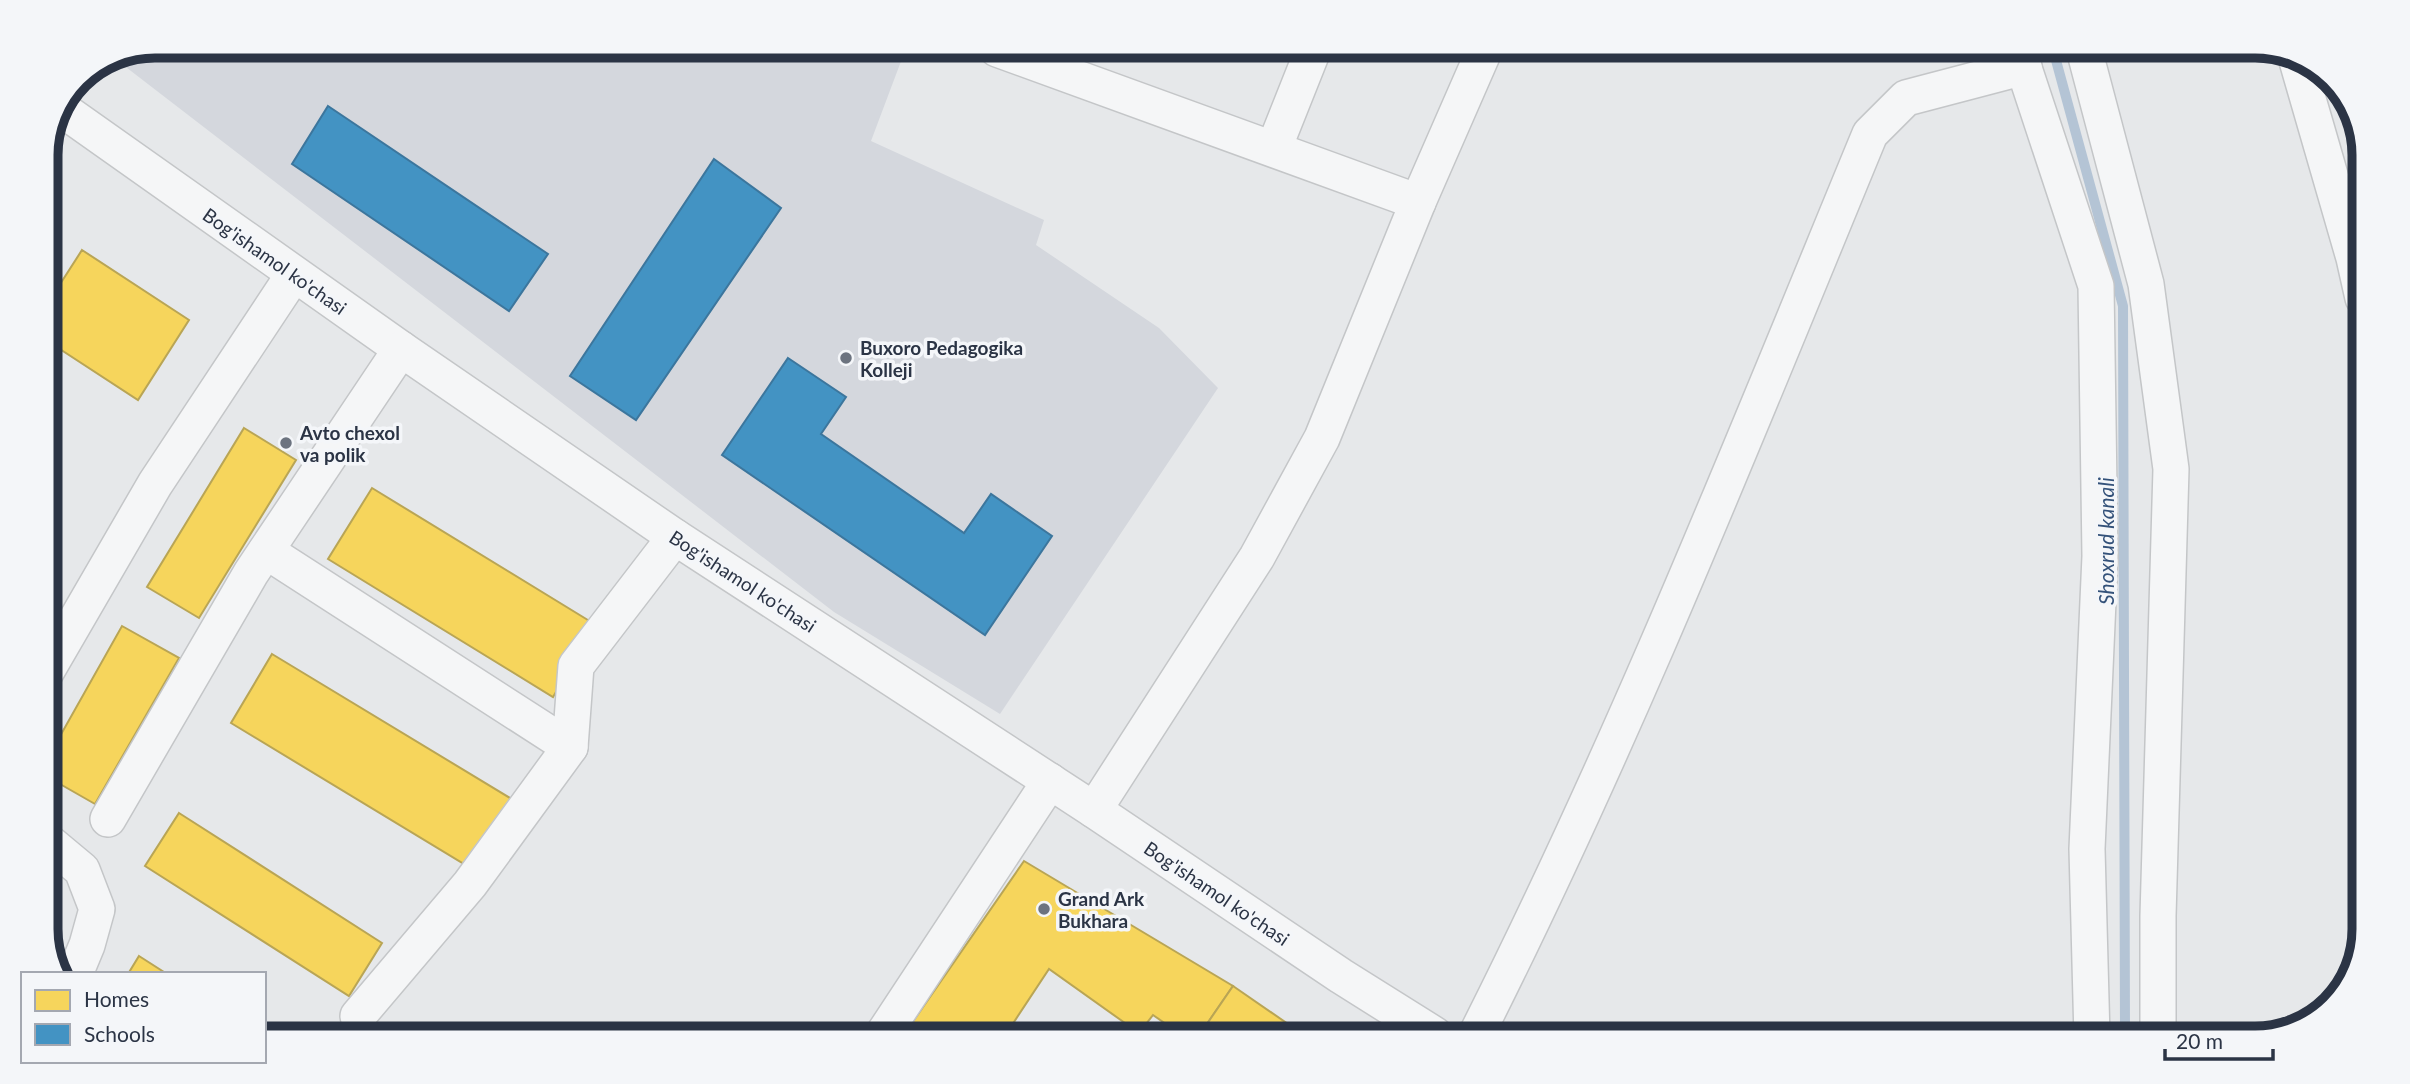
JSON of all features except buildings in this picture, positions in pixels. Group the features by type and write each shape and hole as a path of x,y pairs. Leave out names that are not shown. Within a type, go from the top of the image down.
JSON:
{"street":[{"path":"1022,58 1418,202"},
{"path":"1274,148 1310,58"},
{"path":"1094,810 1257,557 1322,438 1418,202 1481,58"},
{"path":"2086,58 2146,284 2171,469 2158,916 2158,1026"},
{"path":"1481,1026 1522,945 1657,648 1870,134 1906,98 2021,60 2096,286 2100,556 2087,849 2092,1026"},
{"path":"2299,69 2352,251"},
{"name":"Bog'ishamol ko'chasi","path":"68,113 401,349 675,537 1421,1026"},
{"path":"58,651 155,484 294,274"},
{"path":"108,819 266,551 401,349"},
{"path":"358,1016 470,884 570,747 576,666 675,537"},
{"path":"266,551 570,747"},
{"path":"889,1026 1050,781"},
{"path":"58,850 82,870 97,909 76,972"}],"shaded area":[{"name":"Buxoro Pedagogika Kolleji","path":"155,58 902,58 871,141 1044,220 1036,245 1159,328 1218,388 1000,714 834,612 122,64"}],"waterway":[{"name":"Shoxrud kanali","path":"2055,58 2123,306 2125,1026"}],"place":[{"name":"Buxoro Pedagogika Kolleji","path":"846,358"},
{"name":"Avto chexol va polik","path":"286,443"},
{"name":"Grand Ark Bukhara","path":"1044,909"}]}
